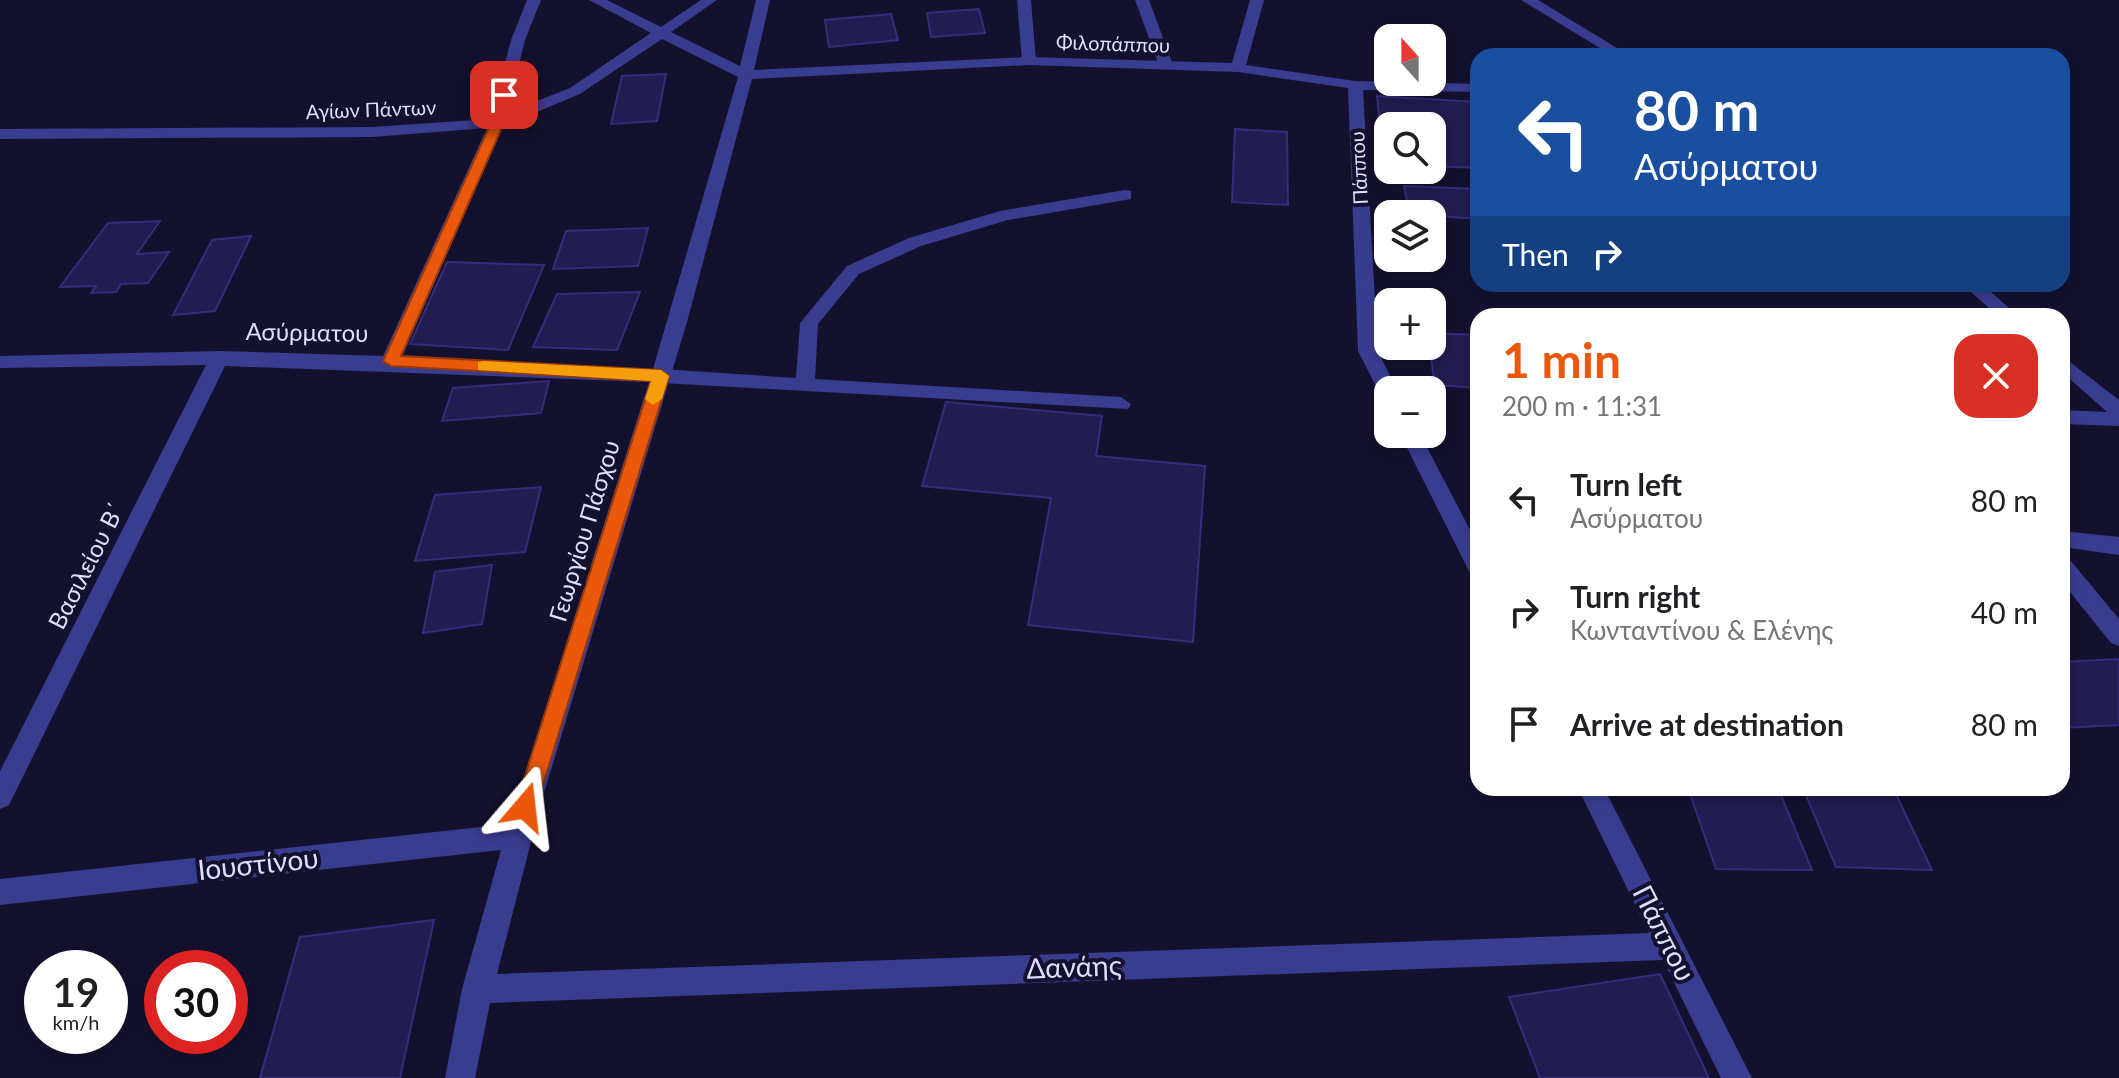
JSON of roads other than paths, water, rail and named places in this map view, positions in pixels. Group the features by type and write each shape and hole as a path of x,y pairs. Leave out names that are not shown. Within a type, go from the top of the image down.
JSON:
{"street":[{"path":"391,361 497,123 518,40 534,0"},
{"path":"596,0 746,75"},
{"name":"Αγίων Πάντων","path":"0,134 372,132 497,123 575,91 710,0"},
{"name":"Γεωργίου Πάσχου","path":"460,1078 477,989 516,836 661,376 746,75 763,0"},
{"path":"1024,0 1029,61"},
{"path":"1142,0 1166,65"},
{"path":"1238,68 1257,0"},
{"path":"1528,0 1609,48"},
{"name":"Φιλοπάππου","path":"746,75 1029,61 1238,68 1355,85 1470,88"},
{"name":"Πάππου","path":"1355,85 1368,351 1380,376"},
{"path":"805,385 809,323 853,270 915,242 1006,215 1125,195"},
{"path":"1980,292 2000,308"},
{"name":"Ασύρματου","path":"0,362 220,357 391,361 1121,404"},
{"name":"Βασιλείου Β΄","path":"0,797 220,357"},
{"path":"2070,369 2119,411"},
{"path":"2070,417 2119,419"},
{"path":"1417,448 1470,551"},
{"path":"2070,540 2119,546"},
{"path":"2070,576 2119,636"},
{"name":"Πάππου","path":"1595,796 1737,1078"},
{"name":"Ιουστίνου","path":"0,892 516,836"},
{"name":"Δανάης","path":"477,989 1672,946"}]}
